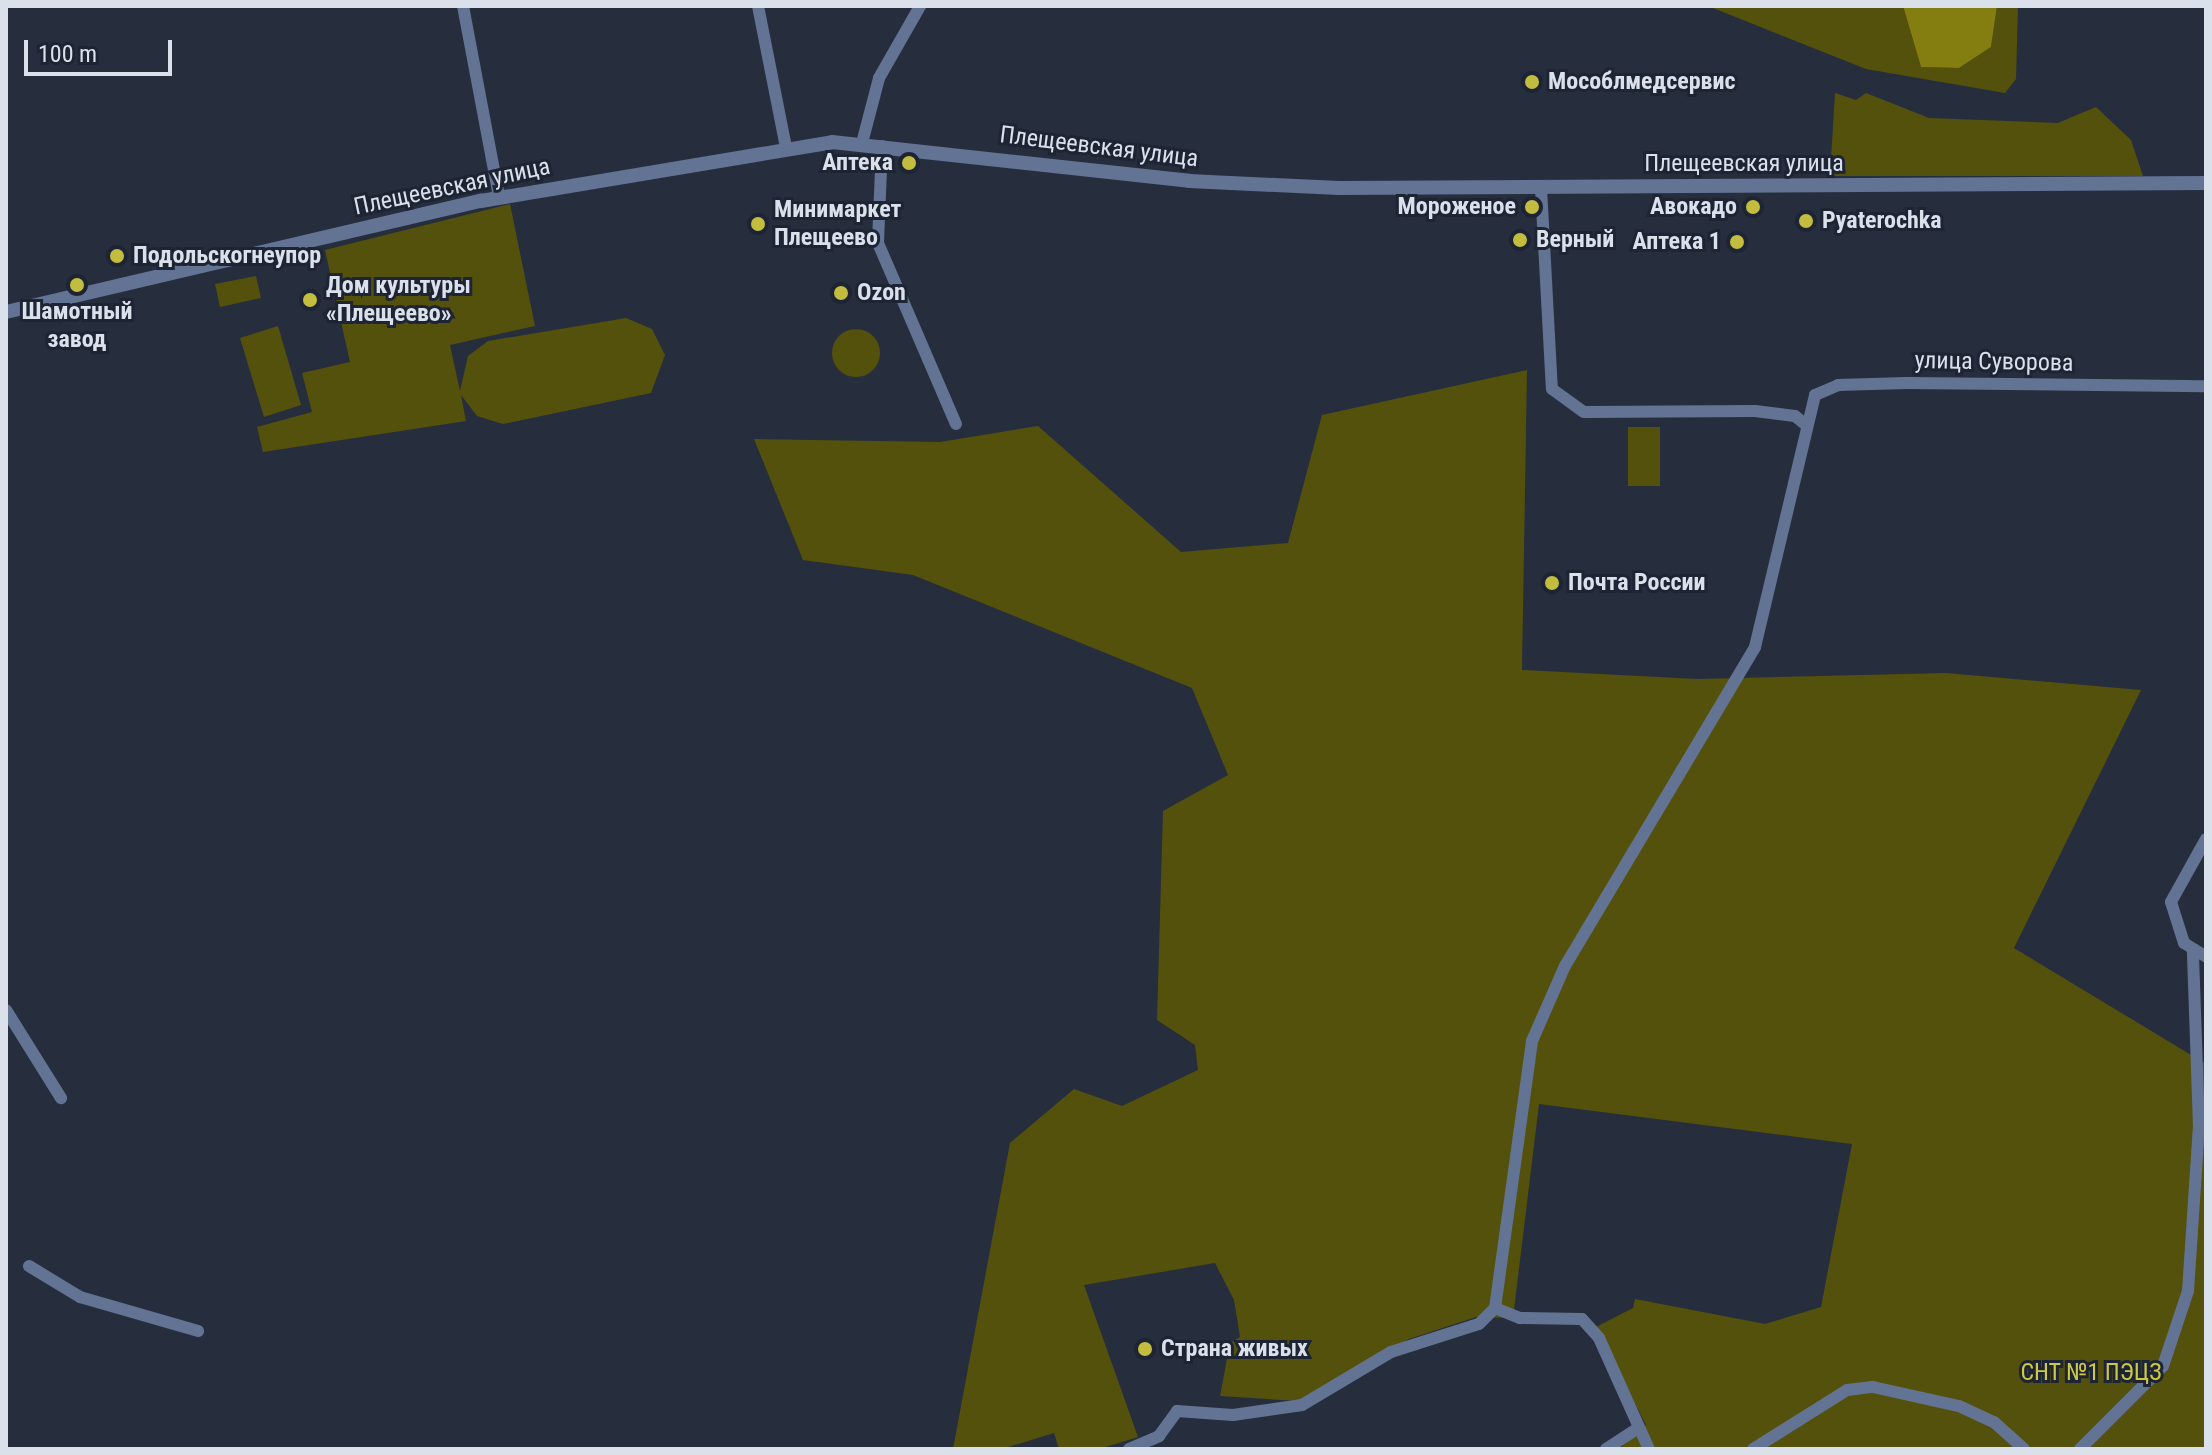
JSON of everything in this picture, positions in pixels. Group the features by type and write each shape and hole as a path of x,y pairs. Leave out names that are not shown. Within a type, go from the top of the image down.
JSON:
{"street":[{"path":"463,6 499,197"},
{"path":"758,6 786,148"},
{"path":"862,143 879,78 920,6"},
{"name":"Плещеевская улица","path":"6,312 499,197 786,148 862,143 1225,184 1541,188 2206,183"},
{"path":"882,146 878,243 956,424"},
{"path":"1541,188 1552,389 1584,412 1755,411 1795,416 1806,425"},
{"name":"улица Суворова","path":"1495,1308 1532,1041 1565,966 1751,656 1815,395 1838,385 2206,386"},
{"path":"2206,839 2171,902 2178,932 2193,951 2206,957"},
{"path":"2080,1449 2163,1366 2188,1291 2199,1127 2193,951"},
{"path":"6,1010 61,1098"},
{"path":"29,1266 80,1297 198,1331"},
{"path":"1129,1449 1161,1442 1177,1411 1233,1415 1302,1405 1391,1352 1479,1324 1495,1308 1520,1318 1582,1319 1599,1338 1649,1449"},
{"path":"1753,1449 1847,1390 1873,1387 1959,1406 1994,1422 2021,1448"},
{"path":"1606,1449 1638,1428"}],"green space":[{"path":"1708,6 1903,6 1921,67 1959,68 1991,47 1997,6 2018,6 2016,79 2005,93 1866,69"},
{"path":"1835,93 1856,100 1866,93 1929,118 2058,123 2096,107 2131,140 2143,176 1830,176"},
{"path":"510,204 535,326 450,345 460,391 468,356 488,341 626,318 652,329 665,355 651,393 503,424 477,416 461,395 466,421 263,452 257,427 312,412 302,373 350,362 325,250"},
{"path":"256,276 261,298 220,307 215,284"},
{"path":"278,326 301,405 264,417 240,338"},
{"path":"856,329 873,336 880,353 873,370 856,377 839,370 832,353 839,336"},
{"name":"СНТ №1 ПЭЦЗ","path":"1527,370 1522,670 1697,679 1946,673 2141,690 2014,948 2206,1064 2206,1449 1619,1449 1646,1425 1596,1327 1633,1308 1635,1299 1765,1324 1821,1307 1852,1144 1539,1104 1513,1318 1476,1317 1409,1339 1300,1401 1220,1396 1230,1343 1240,1337 1234,1300 1215,1263 1084,1285 1138,1437 1099,1449 1059,1449 1054,1433 1002,1449 953,1449 1010,1143 1074,1089 1122,1106 1198,1070 1195,1045 1157,1020 1163,811 1228,775 1192,688 913,575 803,560 754,439 940,442 1038,426 1181,552 1288,543 1322,415"},
{"path":"1628,427 1660,427 1660,486 1628,486"}],"shaded area":[{"path":"1903,6 1997,6 1991,47 1959,68 1921,67"}],"place":[{"name":"Мособлмедсервис","path":"1532,82"},
{"name":"Аптека","path":"909,163"},
{"name":"Мороженое","path":"1532,207"},
{"name":"Авокадо","path":"1753,207"},
{"name":"Pyaterochka","path":"1806,221"},
{"name":"Минимаркет Плещеево","path":"758,224"},
{"name":"Верный","path":"1520,240"},
{"name":"Аптека 1","path":"1737,242"},
{"name":"Подольскогнеупор","path":"117,256"},
{"name":"Шамотный завод","path":"77,285"},
{"name":"Ozon","path":"841,293"},
{"name":"Дом культуры «Плещеево»","path":"310,300"},
{"name":"Почта России","path":"1552,583"},
{"name":"Страна живых","path":"1145,1349"}]}
